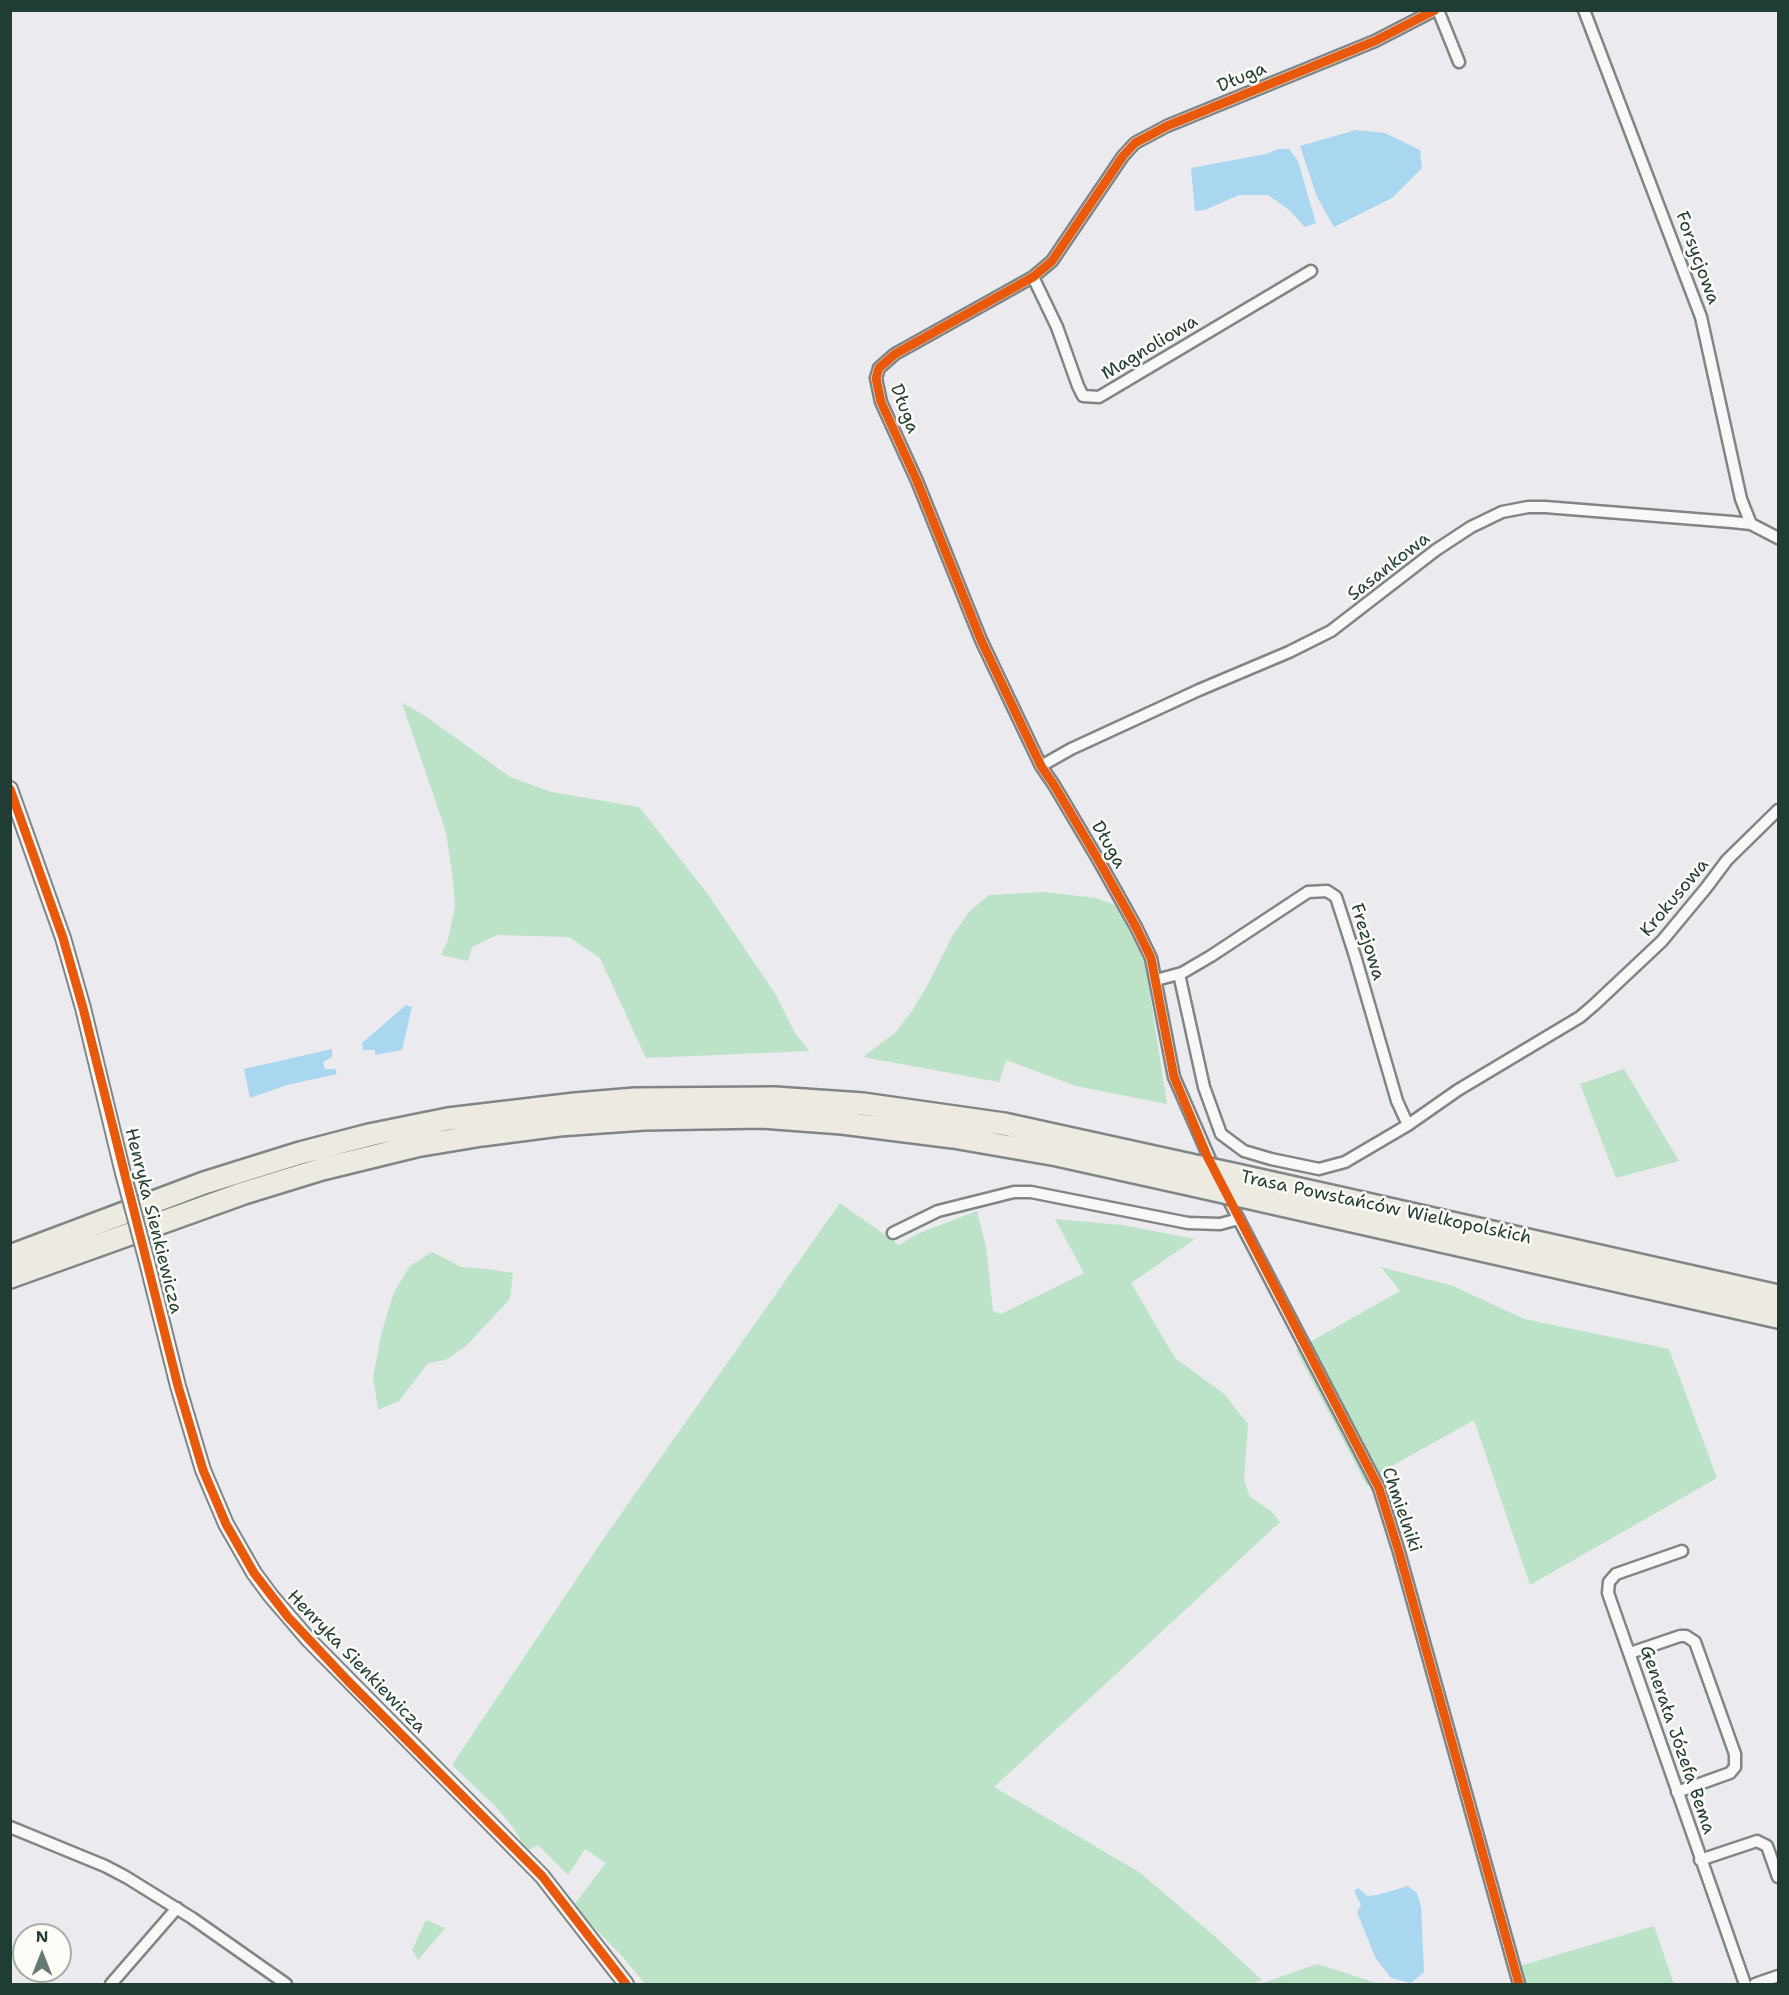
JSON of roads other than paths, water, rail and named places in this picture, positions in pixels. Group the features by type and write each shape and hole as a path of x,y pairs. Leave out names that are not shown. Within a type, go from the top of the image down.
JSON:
{"highway":[{"name":"Trasa Powstańców Wielkopolskich","path":"10,1256 204,1183 300,1153 369,1135 448,1119 575,1104 635,1100 775,1098 863,1104 1004,1124 1198,1176 1779,1317"},
{"name":"Trasa Powstańców Wielkopolskich","path":"10,1277 244,1193 322,1169 416,1146 559,1125 644,1119 762,1117 842,1123 976,1141 1198,1176"},
{"name":"Trasa Powstańców Wielkopolskich","path":"1237,1185 1779,1296"}],"street":[{"path":"1436,10 1459,62"},
{"name":"Długa","path":"1174,1077 1150,958 1136,927 1077,823 1041,766 981,640 917,481 881,402 876,378 879,368 895,354 1033,277 1052,261 1123,156 1136,142 1167,126 1375,41 1436,10"},
{"name":"Forsycjowa","path":"1584,10 1701,317 1741,499 1751,525"},
{"name":"Magnoliowa","path":"1033,277 1057,327 1083,396 1099,397 1311,271"},
{"name":"Sasankowa","path":"1041,766 1071,749 1331,631 1436,550 1472,527 1502,512 1528,507 1545,507 1751,525 1779,538"},
{"name":"Henryka Sienkiewicza","path":"10,789 63,938 178,1386 200,1462 226,1524 254,1573 308,1639 542,1876 626,1984"},
{"name":"Krokusowa","path":"1179,974 1204,1087 1221,1134 1244,1151 1271,1159 1319,1169 1346,1162 1408,1125 1458,1090 1580,1017 1662,941 1727,860 1779,810"},
{"name":"Frezjowa","path":"1156,980 1179,974 1211,956 1308,892 1327,891 1336,897 1397,1101 1408,1125"},
{"name":"Chmielniki","path":"1174,1077 1207,1156 1379,1488 1519,1984"},
{"path":"893,1233 938,1211 1014,1192 1031,1192 1188,1223 1220,1224 1239,1219"},
{"name":"Generała Józefa Bema","path":"1682,1551 1616,1574 1609,1582 1608,1593 1745,1984"},
{"path":"1629,1653 1680,1636 1686,1636 1695,1642 1735,1754 1735,1767 1730,1773 1677,1792"},
{"path":"10,1827 105,1866 177,1908 286,1984"},
{"path":"1700,1860 1757,1841 1767,1846 1779,1877"},
{"path":"111,1984 177,1908"},
{"path":"1755,1984 1779,1976"}],"water":[{"path":"1356,130 1385,133 1420,150 1422,168 1392,198 1334,227 1317,197 1300,146"},
{"path":"1278,149 1289,149 1298,161 1316,223 1305,227 1289,210 1268,195 1239,195 1205,210 1195,211 1191,168 1266,154"},
{"path":"406,1005 412,1007 402,1050 375,1055 375,1050 363,1050 362,1043"},
{"path":"332,1049 332,1057 323,1062 325,1069 335,1069 337,1074 287,1085 250,1098 244,1069"},
{"path":"1408,1886 1417,1893 1421,1906 1424,1972 1411,1983 1391,1978 1375,1957 1357,1912 1361,1905 1354,1891 1358,1888 1367,1896"}]}
